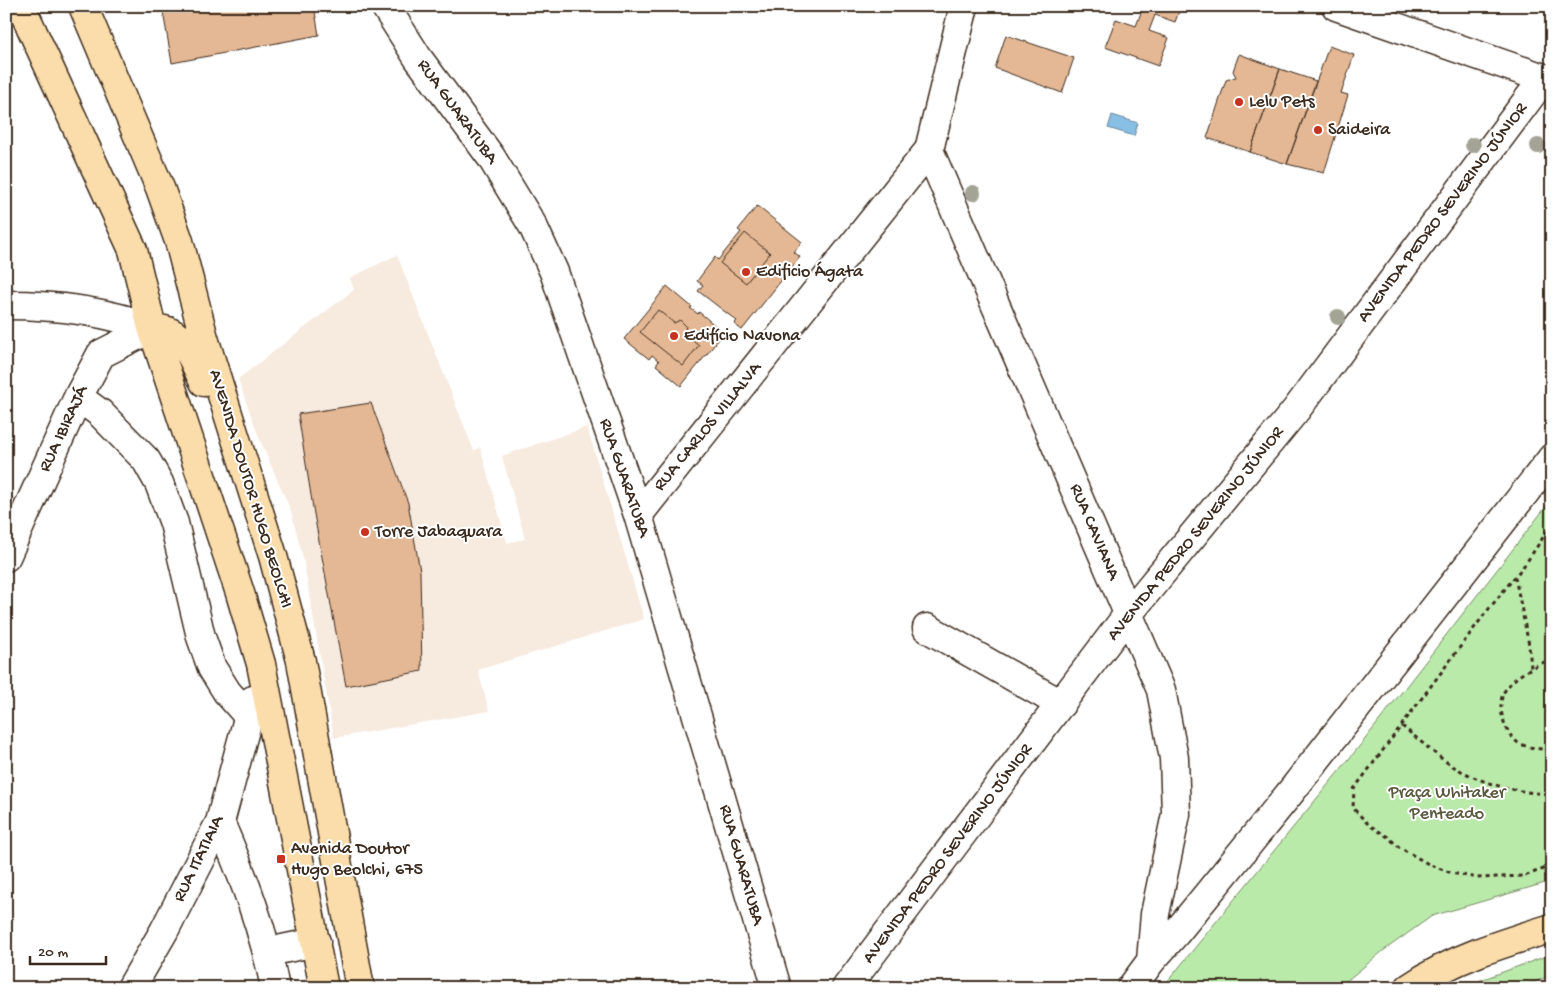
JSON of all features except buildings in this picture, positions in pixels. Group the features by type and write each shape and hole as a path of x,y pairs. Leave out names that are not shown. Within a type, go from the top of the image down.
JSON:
{"main road":[{"path":"21,6 133,250 152,328 240,593 261,664 324,988"},
{"name":"AVENIDA DOUTOR HUGO BEOLCHI","path":"83,6 160,188 179,241 204,338 273,556 301,661 360,988"},
{"path":"152,328 167,331 185,345 246,469"},
{"path":"1408,988 1456,962 1552,928"}],"street":[{"name":"RUA GUARATUBA","path":"385,6 418,58 490,157 534,226 554,272 638,515 777,988"},
{"name":"RUA CARLOS VILLALVA","path":"638,515 929,150 964,6"},
{"path":"1336,6 1385,14 1548,80"},
{"name":"AVENIDA PEDRO SEVERINO JÚNIOR","path":"846,988 1128,614 1296,410 1548,80"},
{"name":"RUA CAVIANA","path":"929,150 1161,690 1174,758 1176,814 1155,914 1151,961"},
{"path":"6,305 32,305 94,312 123,318 152,328"},
{"name":"RUA IBIRAJÁ","path":"6,556 78,397 101,354 152,328"},
{"path":"78,397 100,414 146,460 159,484 174,523 200,637 212,668 227,692 248,717"},
{"path":"1131,988 1151,961 1290,793 1552,458"},
{"path":"927,628 1061,704"},
{"name":"RUA ITATIAIA","path":"131,988 164,931 220,822 261,664"},
{"path":"220,822 246,884 268,952 275,988"},
{"path":"268,952 316,942"}],"path":[{"path":"1552,524 1526,563 1484,615 1354,789 1353,808 1369,825 1388,837 1399,847 1430,865 1452,873 1477,878 1524,876 1552,866"},
{"path":"1514,577 1529,644 1531,668"},
{"path":"1552,659 1531,668 1517,679 1504,693 1501,706 1505,726 1518,742 1535,748 1552,750"},
{"path":"1402,726 1448,763 1484,781 1530,793 1552,794"}],"shaded area":[{"path":"397,255 474,451 480,447 507,543 525,539 502,456 587,427 644,619 478,670 489,711 334,738 303,558 291,511 260,440 238,379 354,290 350,278"}],"green space":[{"name":"Praça Whitaker Penteado","path":"1552,499 1552,881 1432,916 1383,951 1338,988 1162,988 1362,743"},
{"path":"1552,954 1552,975 1519,988 1467,988 1481,980"}],"water":[{"path":"1112,115 1138,123 1134,136 1108,128"}],"place":[{"name":"Lelu Pets","path":"1239,102"},
{"name":"Saideira","path":"1318,130"},
{"name":"Edificio Ágata","path":"746,272"},
{"name":"Edifício Navona","path":"674,336"},
{"name":"Torre Jabaquara","path":"365,532"},
{"name":"Avenida Doutor Hugo Beolchi, 675","path":"281,859"}]}
